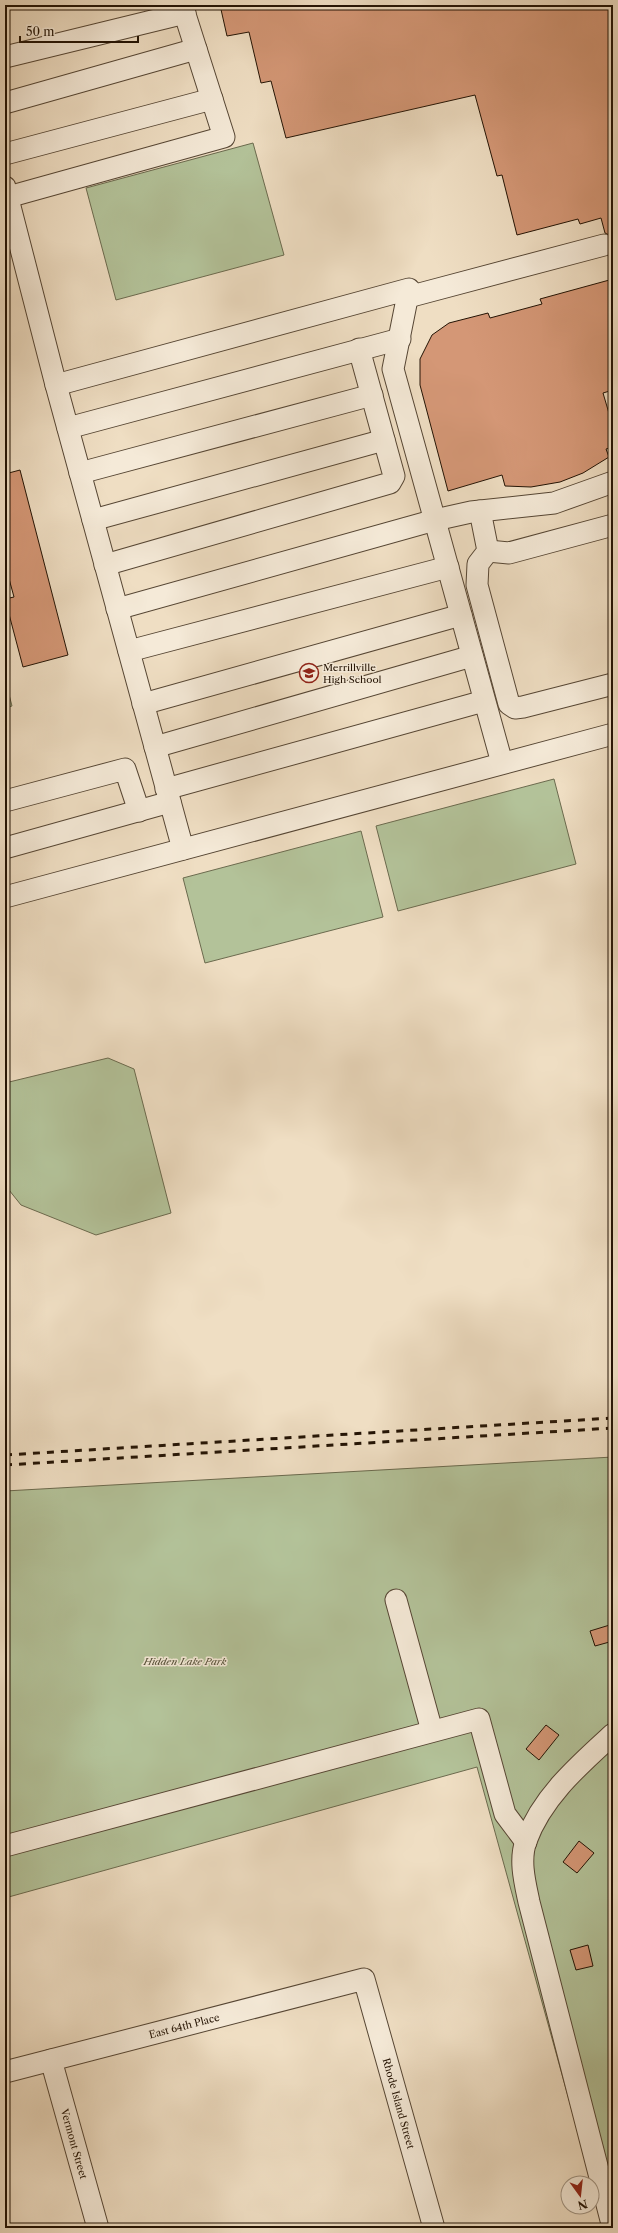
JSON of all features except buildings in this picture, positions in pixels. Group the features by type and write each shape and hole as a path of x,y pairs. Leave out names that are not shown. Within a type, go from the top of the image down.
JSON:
{"street":[{"path":"5,57 184,9 224,137 6,192 56,385 183,849"},
{"path":"5,103 196,49"},
{"path":"5,154 212,99"},
{"path":"408,298 604,246"},
{"path":"56,385 409,289 394,369 502,764"},
{"path":"68,428 400,338"},
{"path":"105,566 390,483 394,476 359,349"},
{"path":"80,473 372,395"},
{"path":"93,520 384,440"},
{"path":"117,609 435,520 480,511 554,503 613,482"},
{"path":"480,511 488,551 478,564 477,585 509,704 515,708"},
{"path":"488,551 509,553 613,525"},
{"path":"129,651 448,567"},
{"path":"143,704 461,615"},
{"path":"155,747 472,656"},
{"path":"5,848 139,811 168,796 487,708 515,708 613,684"},
{"path":"5,897 613,734"},
{"path":"5,801 116,770 125,769 139,811"},
{"path":"396,1600 432,1731"},
{"path":"5,1846 479,1719 505,1814 526,1842"},
{"path":"613,1734 570,1773 544,1806 526,1842 523,1872 529,1902 613,2228"},
{"name":"East 64th Place","path":"5,2072 364,1979"},
{"name":"Rhode Island Street","path":"364,1979 434,2228"},
{"name":"Vermont Street","path":"51,2060 98,2228"}],"green space":[{"path":"253,143 284,255 116,300 86,188"},
{"path":"5,679 12,706 5,708"},
{"path":"554,779 576,864 398,911 376,826"},
{"path":"361,831 383,917 205,963 183,878"},
{"path":"108,1058 134,1069 171,1213 96,1235 21,1205 5,1185 5,1083"},
{"name":"Hidden Lake Park","path":"613,1457 613,2228 600,2200 600,2175 590,2175 477,1767 5,1898 5,1491"}],"railway":[{"path":"5,1455 613,1418"},
{"path":"5,1465 613,1428"}],"place":[{"name":"Merrillville High School","path":"309,673"}]}
